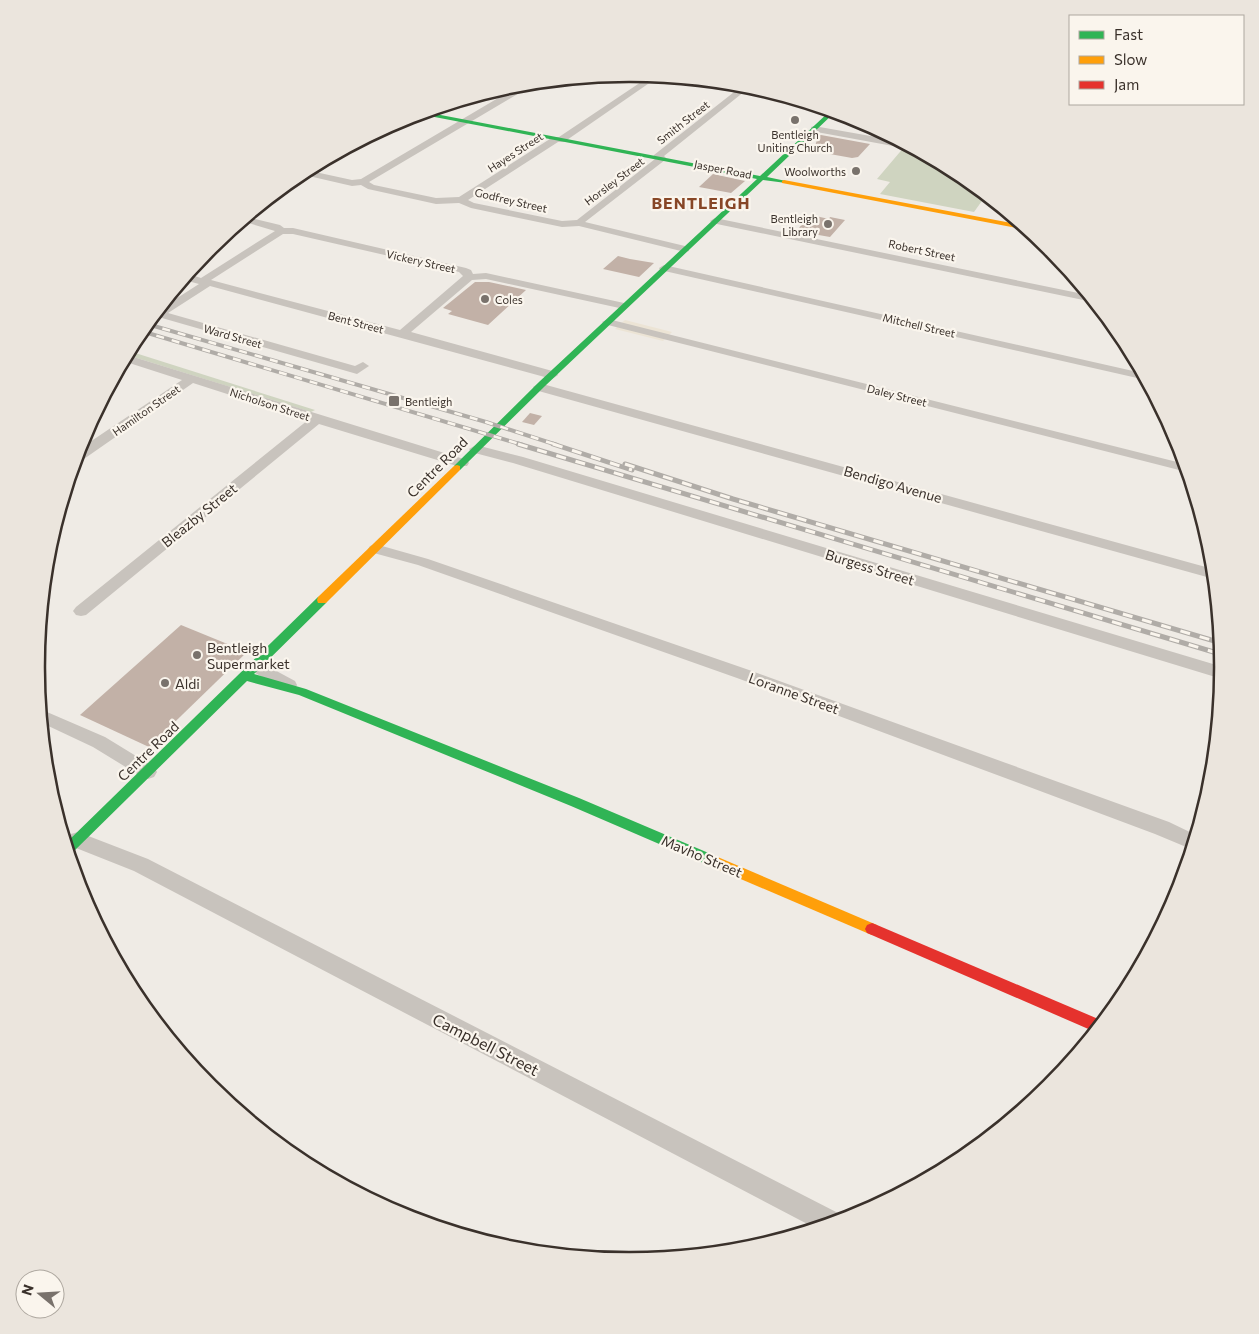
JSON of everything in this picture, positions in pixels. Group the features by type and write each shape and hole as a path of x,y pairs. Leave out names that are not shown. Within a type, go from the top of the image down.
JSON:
{"main road":[{"name":"Jasper Road","path":"436,116 1012,225"},
{"name":"Centre Road","path":"78,840 554,373 826,117"},
{"name":"Mavho Street","path":"302,692 584,806 1092,1024"}],"street":[{"name":"Hayes Street","path":"461,200 645,83"},
{"name":"Smith Street","path":"659,157 737,93"},
{"path":"363,182 509,95"},
{"path":"814,129 885,142"},
{"name":"Horsley Street","path":"580,223 582,219 659,157"},
{"name":"Godfrey Street","path":"315,175 352,183 363,182 370,187 436,201 461,200 471,205 562,224 580,223 685,249"},
{"name":"Robert Street","path":"716,220 1081,297"},
{"name":"Vickery Street","path":"252,221 277,227 281,231 293,231 462,270 467,272 469,276 486,276 622,308"},
{"name":"Ward Street","path":"170,307 281,231"},
{"name":"Mitchell Street","path":"665,267 1136,375"},
{"path":"402,334 469,276"},
{"name":"Bent Street","path":"193,279 554,373"},
{"name":"Ward Street","path":"163,315 357,370 363,366"},
{"name":"Daley Street","path":"608,322 1178,466"},
{"name":"Nicholson Street","path":"132,360 460,465"},
{"name":"Hamilton Street","path":"86,451 191,379"},
{"name":"Bendigo Avenue","path":"541,386 1206,572"},
{"name":"Bleazby Street","path":"81,611 317,419"},
{"name":"Burgess Street","path":"480,445 518,460 1214,671"},
{"name":"Loranne Street","path":"378,546 734,671 1162,828 1188,840"},
{"name":"Mavho Street","path":"251,671 302,692"},
{"path":"47,718 153,767"},
{"name":"Loranne Street","path":"1162,828 1190,833"},
{"name":"Campbell Street","path":"78,840 141,865 822,1218"}],"green space":[{"path":"901,150 954,181 982,201 974,212 880,194 890,182 877,179"},
{"path":"137,353 315,410 311,412 134,357"}],"shaded area":[{"path":"625,320 672,332 663,341 615,329"}],"building":[{"path":"819,135 870,144 858,157 852,158 813,151"},
{"path":"713,174 745,181 731,193 699,187"},
{"name":"Bentleigh Library","path":"811,215 845,220 830,237 796,231"},
{"path":"618,256 654,263 639,277 603,269"},
{"name":"Coles","path":"475,282 489,282 526,290 488,325 448,314 452,311 443,308"},
{"path":"530,413 542,416 534,425 522,422"},
{"name":"Aldi","path":"181,625 247,652 149,747 80,715"}],"railway":[{"path":"155,326 486,422 557,445"},
{"path":"150,334 523,445"},
{"path":"518,444 1214,652"},
{"path":"553,444 632,470"},
{"path":"625,464 733,499 1213,641"}],"traffic: fast":[{"path":"437,116 784,182"},
{"path":"457,468 542,384 826,117"},
{"path":"73,845 322,600"},
{"path":"246,676 302,692 575,802 713,861"}],"traffic: slow":[{"path":"784,182 1012,226"},
{"path":"322,600 457,468"},
{"path":"713,861 872,929"}],"traffic: jam":[{"path":"872,929 1092,1024"}],"place":[{"name":"Bentleigh Uniting Church","path":"795,120"},
{"name":"Woolworths","path":"856,171"},
{"name":"Bentleigh Library","path":"828,224"},
{"name":"Coles","path":"485,299"},
{"name":"Bentleigh","path":"394,401"},
{"name":"Bentleigh Supermarket","path":"197,655"},
{"name":"Aldi","path":"165,683"}],"district":[{"name":"BENTLEIGH","path":"701,202"}]}
